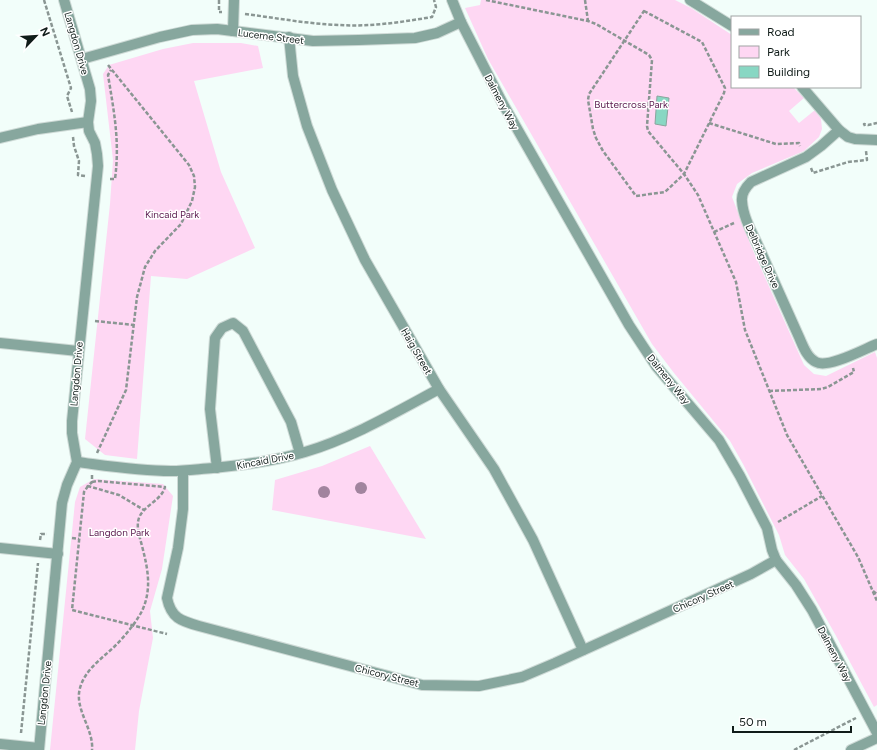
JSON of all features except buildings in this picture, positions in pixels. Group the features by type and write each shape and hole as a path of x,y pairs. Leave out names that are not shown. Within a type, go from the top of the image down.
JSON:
{"street":[{"name":"Langdon Drive","path":"39,749 62,503 67,485 77,462 72,433 72,421 81,319 98,166 96,148 89,131 88,122 91,101 90,90 64,0"},
{"path":"233,31 234,0"},
{"name":"Dalmeny Way","path":"452,0 461,22 506,111 629,325 656,366 719,440 740,476 766,528 776,560 796,585 812,610 877,733"},
{"path":"690,0 731,25"},
{"name":"Lucerne Street","path":"82,59 160,37 192,30 217,29 313,41 415,38 437,33 461,22"},
{"name":"Haig Street","path":"289,37 292,76 307,126 332,190 365,260 439,389 494,469 533,540 583,650"},
{"path":"803,88 822,108 839,130 855,139 877,140"},
{"path":"0,138 38,129 88,122"},
{"name":"Delbridge Drive","path":"839,130 806,157 758,178 747,186 743,192 742,199 746,217 799,337 809,355 816,362 826,365 877,344"},
{"path":"217,468 210,409 215,338 222,328 233,323 243,331 291,422 300,453"},
{"path":"0,343 78,351"},
{"name":"Kincaid Drive","path":"77,462 132,469 183,471 244,466 275,460 300,453 347,436 388,417 439,389"},
{"name":"Chicory Street","path":"183,471 183,509 178,548 167,598 169,606 174,614 182,621 422,685 479,686 500,683 522,677 751,574 776,560"},
{"path":"0,548 58,554"},
{"path":"851,750 877,738"},
{"path":"0,744 39,749"}],"path":[{"path":"219,0 219,12 308,23 341,25 403,22 432,17 436,7 434,0"},
{"path":"486,0 588,21 649,55 652,60 647,126 648,131 684,174 698,195 736,282 745,330 792,446 858,558 877,602"},
{"path":"585,0 588,21"},
{"path":"644,11 702,42 724,83 724,93 684,174 665,192 636,196 603,151 596,138 588,100 589,94 624,41 644,11"},
{"path":"93,464 126,390 138,297 145,267 155,250 181,224 192,201 195,187 194,176 189,165 107,63 103,53"},
{"path":"714,232 746,217"},
{"path":"81,319 134,325"},
{"path":"769,392 821,389 828,387 854,372 847,356"},
{"path":"92,750 91,737 79,700 79,690 89,671 114,647 133,625 142,609 149,588 147,567 139,532 139,517 144,510 164,492 165,487 98,481 92,482 84,492 72,610 133,625 167,634"},
{"path":"88,486 118,495 144,510"},
{"path":"766,528 822,496"},
{"path":"20,746 41,534 79,539"},
{"path":"872,591 877,594"},
{"path":"794,750 852,720"}],"green space":[{"name":"Buttercross Park","path":"481,0 675,0 691,8 731,34 731,88 794,88 804,98 789,111 799,123 815,110 821,119 822,129 819,137 804,151 752,173 737,184 732,197 751,246 804,365 814,374 826,376 875,352 877,358 877,705 874,707 804,579 785,555 779,535 730,441 652,344 488,59 465,8 480,5"},
{"name":"Kincaid Park","path":"193,43 241,43 258,46 263,68 194,81 221,172 255,248 187,279 151,276 137,459 105,455 85,439 110,204 113,160 103,74 109,65 163,49"},
{"path":"370,446 426,539 272,510 275,480 322,466"},
{"name":"Langdon Park","path":"94,479 163,484 173,496 162,569 150,611 153,638 139,711 135,750 50,750 75,502 80,487"}]}
